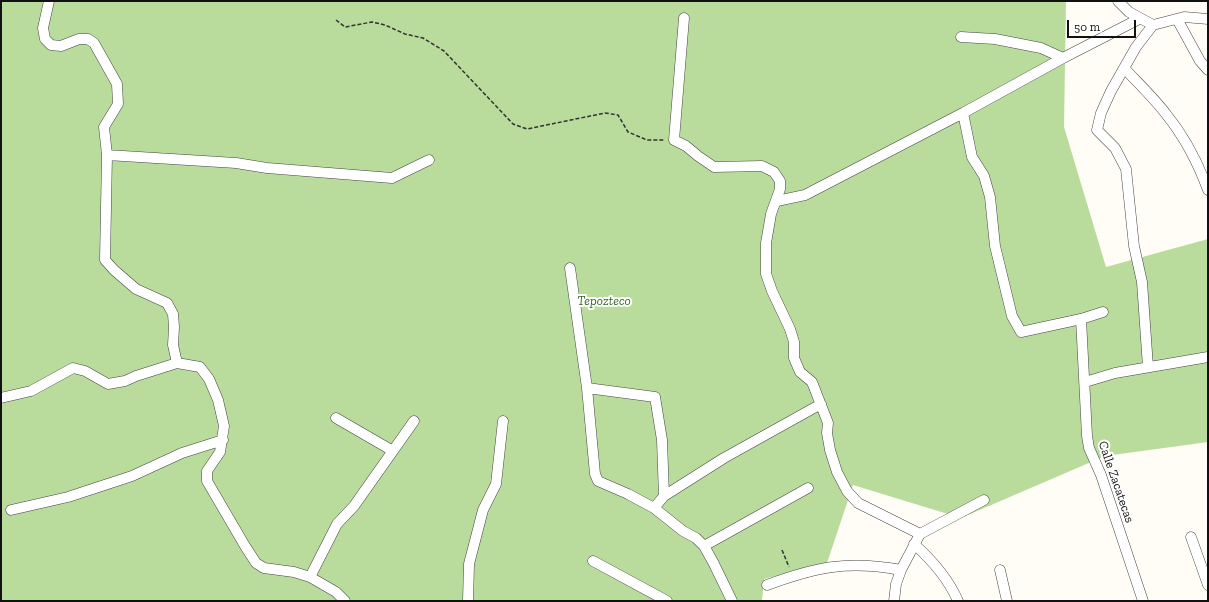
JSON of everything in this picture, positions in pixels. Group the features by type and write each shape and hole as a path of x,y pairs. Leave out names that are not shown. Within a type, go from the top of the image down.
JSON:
{"street":[{"path":"49,1 43,28 45,39 51,45 61,46 79,39 88,39 94,43 117,84 118,104 104,127 107,155 105,260 136,289 167,303 173,314 173,345 177,363"},
{"path":"1118,1 1129,12 1153,26"},
{"path":"1148,367 1142,282 1134,246 1126,169 1115,148 1097,130 1101,113 1124,68 1136,47 1153,26 1184,17 1208,19"},
{"path":"684,18 674,140 686,146 714,167 762,166 774,172 780,181 780,190 772,214 766,243 766,274 772,291 790,328 794,342 794,358 800,372 812,382 828,423 827,433 830,450 837,472 847,491 858,503 920,534"},
{"path":"777,201 805,195 1139,19"},
{"path":"1177,19 1200,61 1208,70"},
{"path":"961,37 995,39 1041,48 1063,58"},
{"path":"1124,68 1166,114 1186,143 1203,175 1208,190"},
{"path":"963,113 972,157 984,176 990,196 995,246 1012,316 1021,332 1081,319 1103,312"},
{"path":"107,155 236,163 267,168 392,178 429,160"},
{"path":"570,268 587,388 598,481 628,494 654,508 696,538 704,546 732,601"},
{"name":"Calle Zacatecas","path":"1081,319 1087,436 1089,448 1101,475 1144,601"},
{"path":"1085,382 1116,373 1208,357"},
{"path":"1,398 31,391 73,368 85,372 108,384 124,381 177,363 200,367 209,379 218,400 224,426 220,452 208,471 207,481 245,546 256,563 264,568 294,572 310,577 336,592 345,601"},
{"path":"587,388 655,397 662,440 664,496"},
{"path":"654,508 664,496 724,458 821,404"},
{"path":"336,418 393,451"},
{"path":"310,577 337,524 354,506 414,421"},
{"path":"468,601 469,564 483,510 496,484 502,422"},
{"path":"11,510 68,497 132,476 182,453 223,440"},
{"path":"704,546 808,488"},
{"path":"894,601 896,584 901,570 920,534 984,500"},
{"path":"1191,537 1208,585"},
{"path":"914,544 930,558 944,575 958,601"},
{"path":"593,562 667,601"},
{"path":"767,585 816,569 837,566 866,565 901,570"},
{"path":"1000,570 1007,601"}],"path":[{"path":"336,20 345,27 372,22 385,25 405,34 423,38 444,50 512,124 527,129 605,113 618,115 628,132 648,140 674,140"},
{"path":"782,550 792,576"}],"green space":[{"name":"Tepozteco","path":"1,1 1066,1 1064,127 1106,267 1208,239 1208,442 1105,456 961,518 853,485 827,563 764,579 762,601 1,601"}]}
